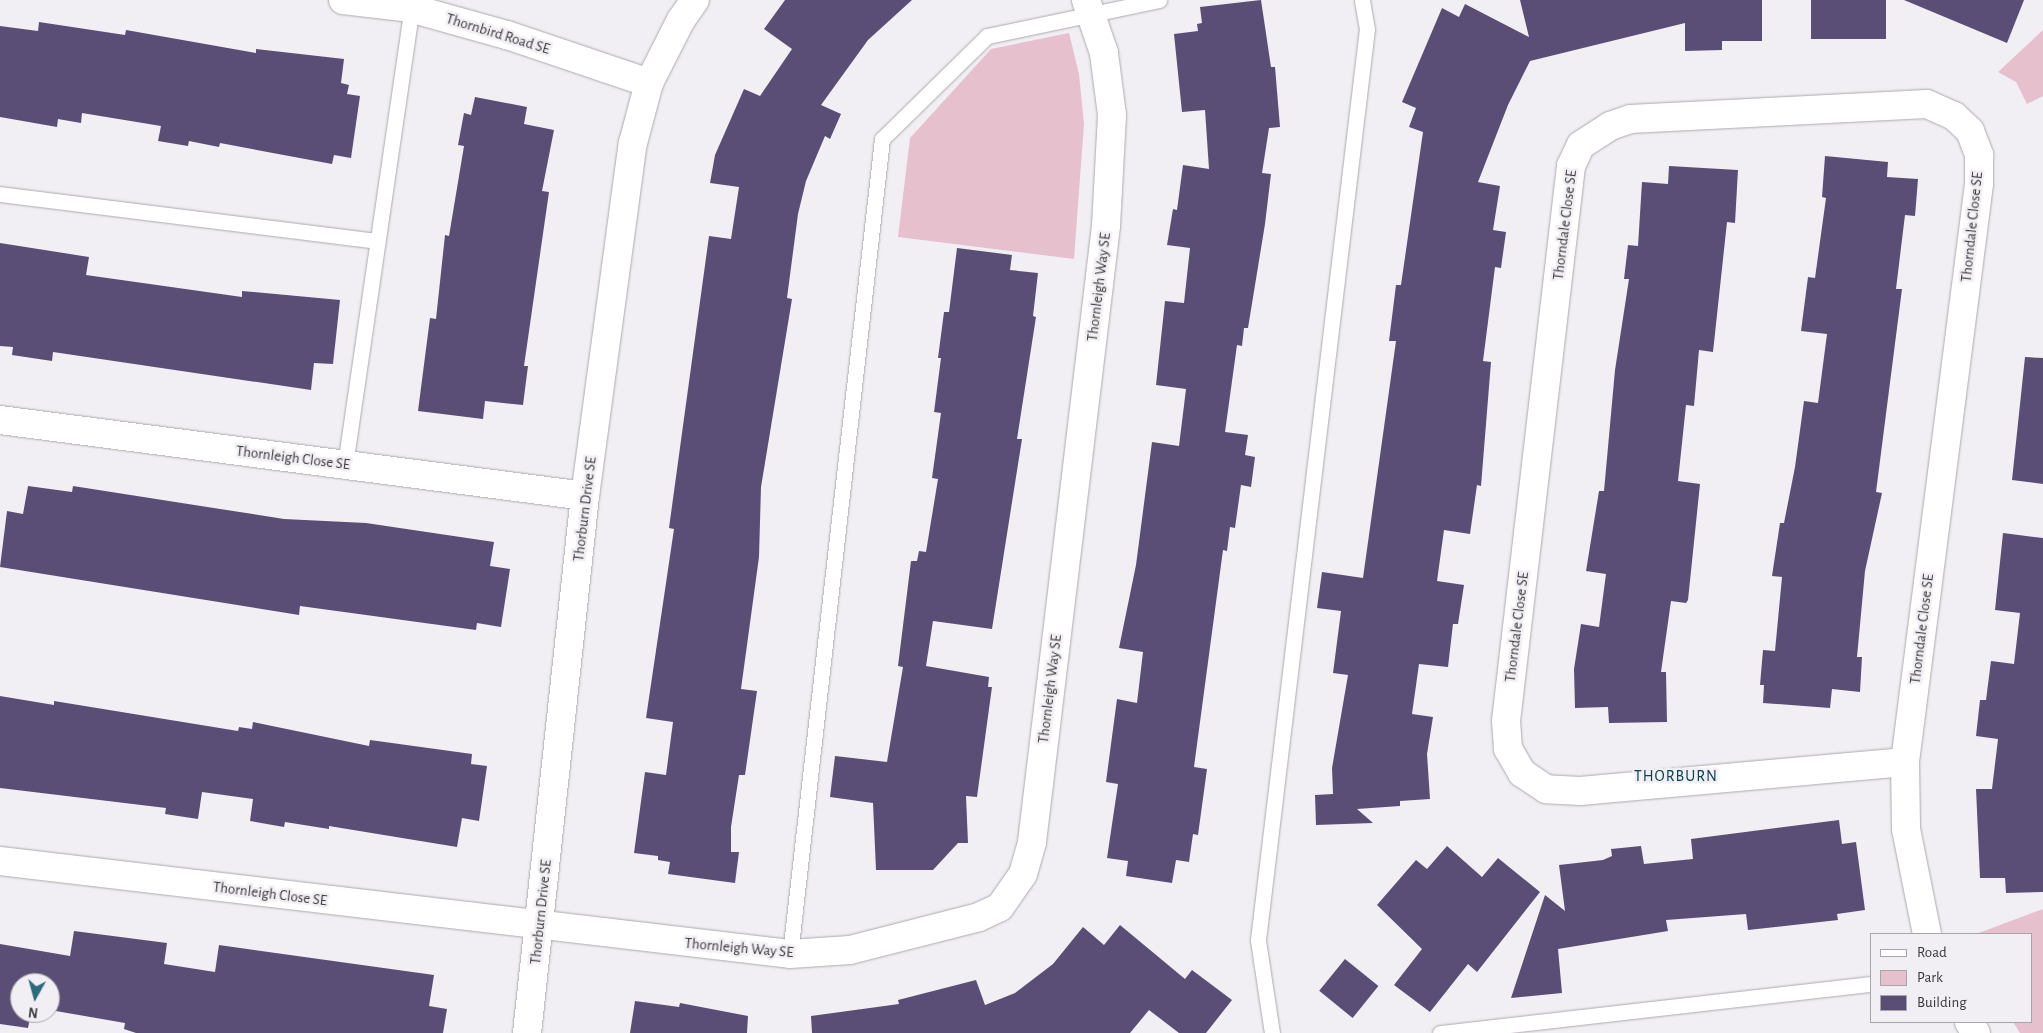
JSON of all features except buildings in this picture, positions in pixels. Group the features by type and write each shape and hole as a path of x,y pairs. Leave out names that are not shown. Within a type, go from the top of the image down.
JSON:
{"street":[{"name":"Thornbird Road SE","path":"343,0 412,4 649,83"},
{"name":"Thorburn Drive SE","path":"527,1033 586,496 633,143 649,83 681,20 695,0"},
{"name":"Thornleigh Way SE","path":"540,928 790,954 850,950 979,917 1000,907 1023,874 1032,842 1111,172 1112,115 1104,53 1089,7"},
{"name":"Thorndale Close SE","path":"1905,762 1580,791 1546,788 1522,773 1508,749 1506,721 1571,166 1581,146 1610,126 1630,118 1927,104 1954,116 1970,131 1979,154 1979,184 1905,762 1906,829 1927,933"},
{"name":"Thornleigh Close SE","path":"0,420 586,496"},
{"name":"Thornleigh Close SE","path":"0,861 540,928"}],"lane":[{"path":"790,954 882,139 987,36 1089,7 1159,0"},
{"path":"1272,1033 1258,940 1367,29 1362,0"},
{"path":"345,465 412,4"},
{"path":"0,194 377,241"},
{"path":"1440,1033 1870,984"}],"green space":[{"path":"2043,30 2043,96 2027,104 2016,82 1998,72"},
{"path":"1069,33 1079,74 1084,124 1074,259 898,237 910,138 991,49"},
{"path":"2043,909 2043,1033 2020,1033 2014,1023 2033,1023 2033,933 1979,933"}],"district":[{"name":"THORBURN","path":"1676,776"}]}
